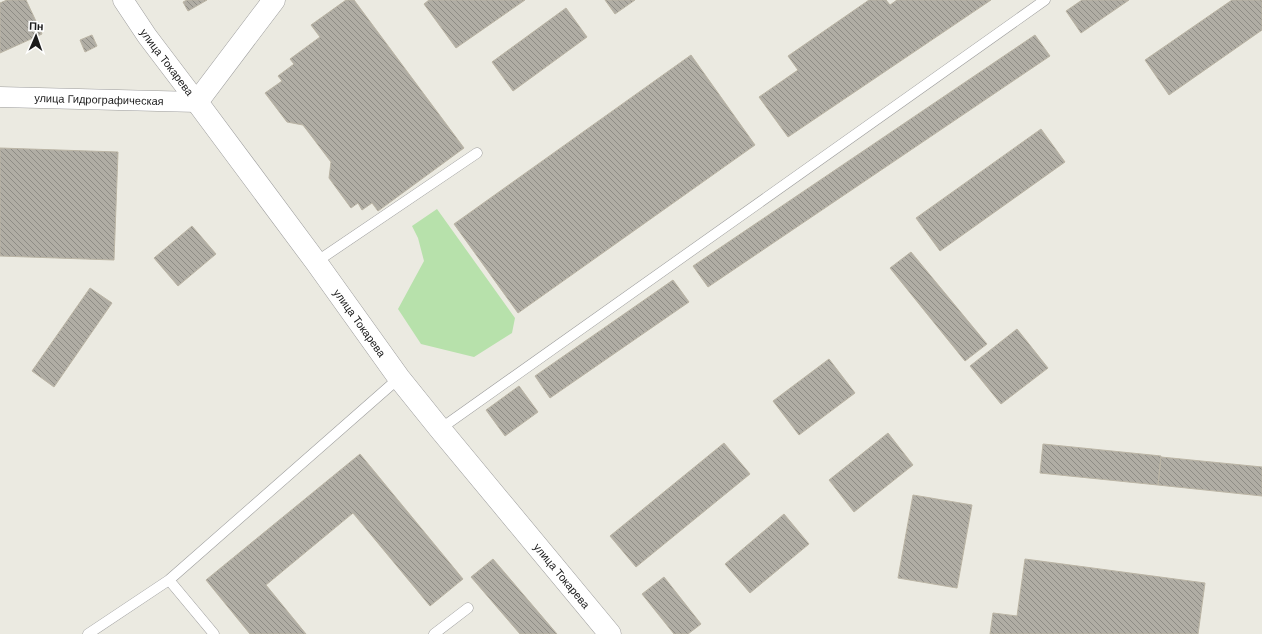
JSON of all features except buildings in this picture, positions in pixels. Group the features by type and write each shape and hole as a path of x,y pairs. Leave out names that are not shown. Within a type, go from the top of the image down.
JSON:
{"street":[{"name":"улица Токарева","path":"123,0 146,36 316,262 400,378 440,429 610,634"},
{"path":"197,102 274,0"},
{"name":"улица Гидрографическая","path":"0,97 197,102"}],"lane":[{"path":"440,429 1045,0"},
{"path":"316,262 477,153"},
{"path":"88,634 169,580 400,378"},
{"path":"169,580 214,634"},
{"path":"434,634 468,608"}],"green space":[{"path":"437,209 515,318 512,333 474,357 421,344 398,309 424,261 418,238 412,226"}]}
